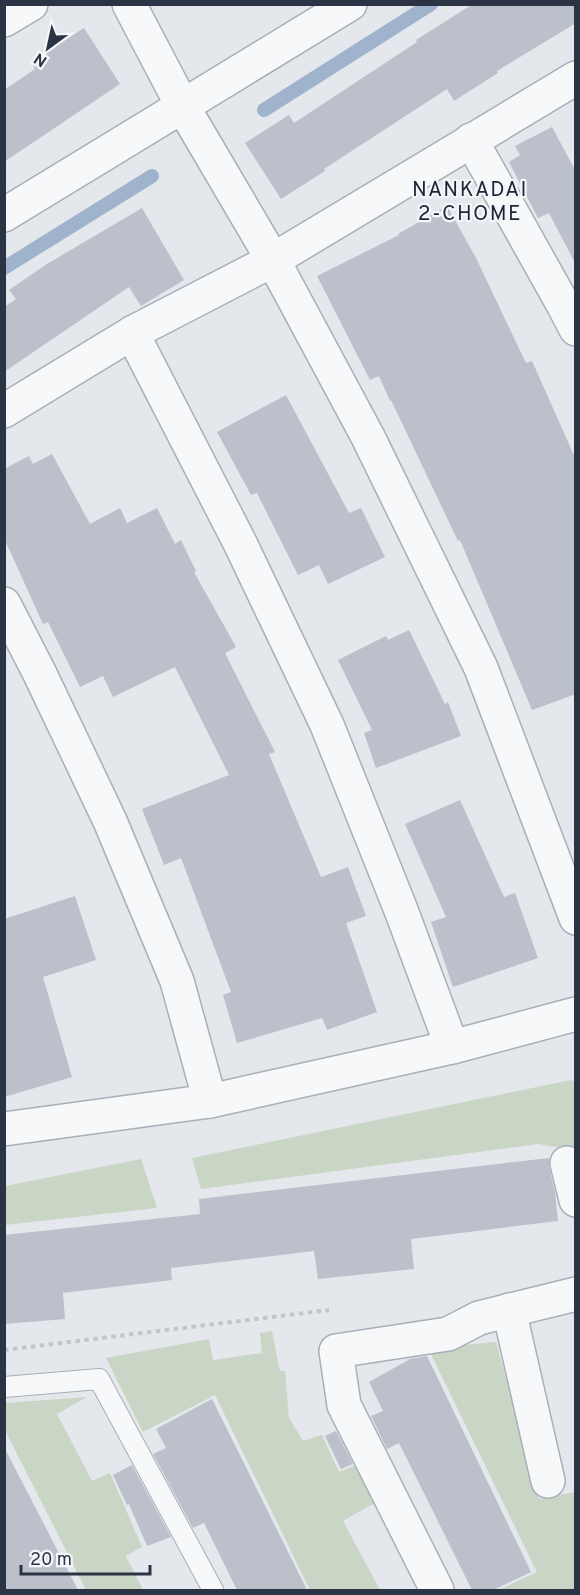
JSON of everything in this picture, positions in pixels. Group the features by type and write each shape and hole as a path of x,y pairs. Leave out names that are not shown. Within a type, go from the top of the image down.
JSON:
{"street":[{"path":"4,20 31,4"},
{"path":"129,4 183,107 273,260 368,436 481,669 576,918"},
{"path":"4,215 350,4"},
{"path":"4,411 132,333 273,260 576,78"},
{"path":"471,140 576,329"},
{"path":"132,333 240,543 327,725 401,910 452,1047"},
{"path":"4,604 110,821 177,981 210,1101"},
{"path":"4,1129 210,1101 452,1047 576,1014"},
{"path":"567,1163 576,1200"},
{"path":"437,1590 344,1405 336,1351 448,1334 479,1318 576,1294"},
{"path":"509,1310 548,1481"}],"lane":[{"path":"4,1387 99,1379 213,1590"}],"path":[{"path":"4,1350 336,1310"}],"green space":[{"path":"571,1080 575,1082 575,1150 538,1144 201,1189 192,1158"},
{"path":"141,1159 157,1208 5,1225 5,1186"},
{"path":"272,1331 280,1371 285,1371 289,1418 303,1441 322,1435 339,1472 365,1461 384,1501 371,1505 343,1521 380,1590 310,1590 215,1395 143,1432 106,1358 209,1339 213,1360 262,1353 260,1333"},
{"path":"496,1342 539,1499 575,1492 575,1590 498,1590 537,1572 428,1348"},
{"path":"87,1397 57,1414 92,1481 110,1473 142,1547 126,1556 143,1590 86,1590 5,1430 5,1403"}],"building":[{"path":"473,4 576,4 576,23 497,71 498,73 454,101 447,89 281,199 245,143 289,115 294,123"},
{"path":"84,28 120,84 4,162 4,90 35,69 31,62"},
{"path":"552,127 576,172 576,265 549,213 538,218 509,162 520,155 515,146"},
{"path":"447,206 476,258 526,363 532,361 576,460 576,694 532,710 460,540 458,541 391,400 379,376 370,380 317,276 399,235"},
{"path":"142,208 184,280 141,306 129,287 4,372 4,307 16,299 9,290 47,264"},
{"path":"286,395 349,513 361,508 385,557 328,584 319,565 298,575 257,493 251,495 217,432"},
{"path":"52,454 90,524 120,508 127,523 157,508 175,544 181,540 196,571 194,572 236,647 225,653 275,752 269,754 321,877 348,867 366,916 346,923 377,1012 327,1030 322,1018 237,1043 223,995 231,992 181,858 164,865 142,809 229,775 175,667 113,697 103,676 80,687 48,622 43,624 4,538 4,469 29,456 33,464"},
{"path":"409,630 445,704 448,702 461,736 376,768 364,733 372,730 338,660 386,636 388,640"},
{"path":"460,800 504,897 515,893 538,958 453,987 431,922 446,917 405,824"},
{"path":"75,896 96,960 43,977 72,1077 4,1097 4,919"},
{"path":"549,1158 558,1221 411,1239 414,1269 318,1279 314,1251 171,1268 172,1280 63,1293 65,1319 4,1324 4,1235 200,1214 199,1199"},
{"path":"427,1356 531,1572 493,1590 472,1590 399,1443 387,1449 371,1416 383,1411 369,1382 410,1359"},
{"path":"212,1399 307,1590 237,1590 204,1523 193,1528 153,1454 166,1448 156,1429"},
{"path":"336,1431 353,1464 341,1469 325,1436"},
{"path":"4,1447 78,1590 4,1590"},
{"path":"132,1465 171,1537 147,1546 129,1504 127,1505 113,1475"}],"waterway":[{"path":"264,110 431,4"},
{"path":"4,268 152,176"}],"district":[{"name":"NANKADAI 2-CHOME","path":"470,201"}]}
